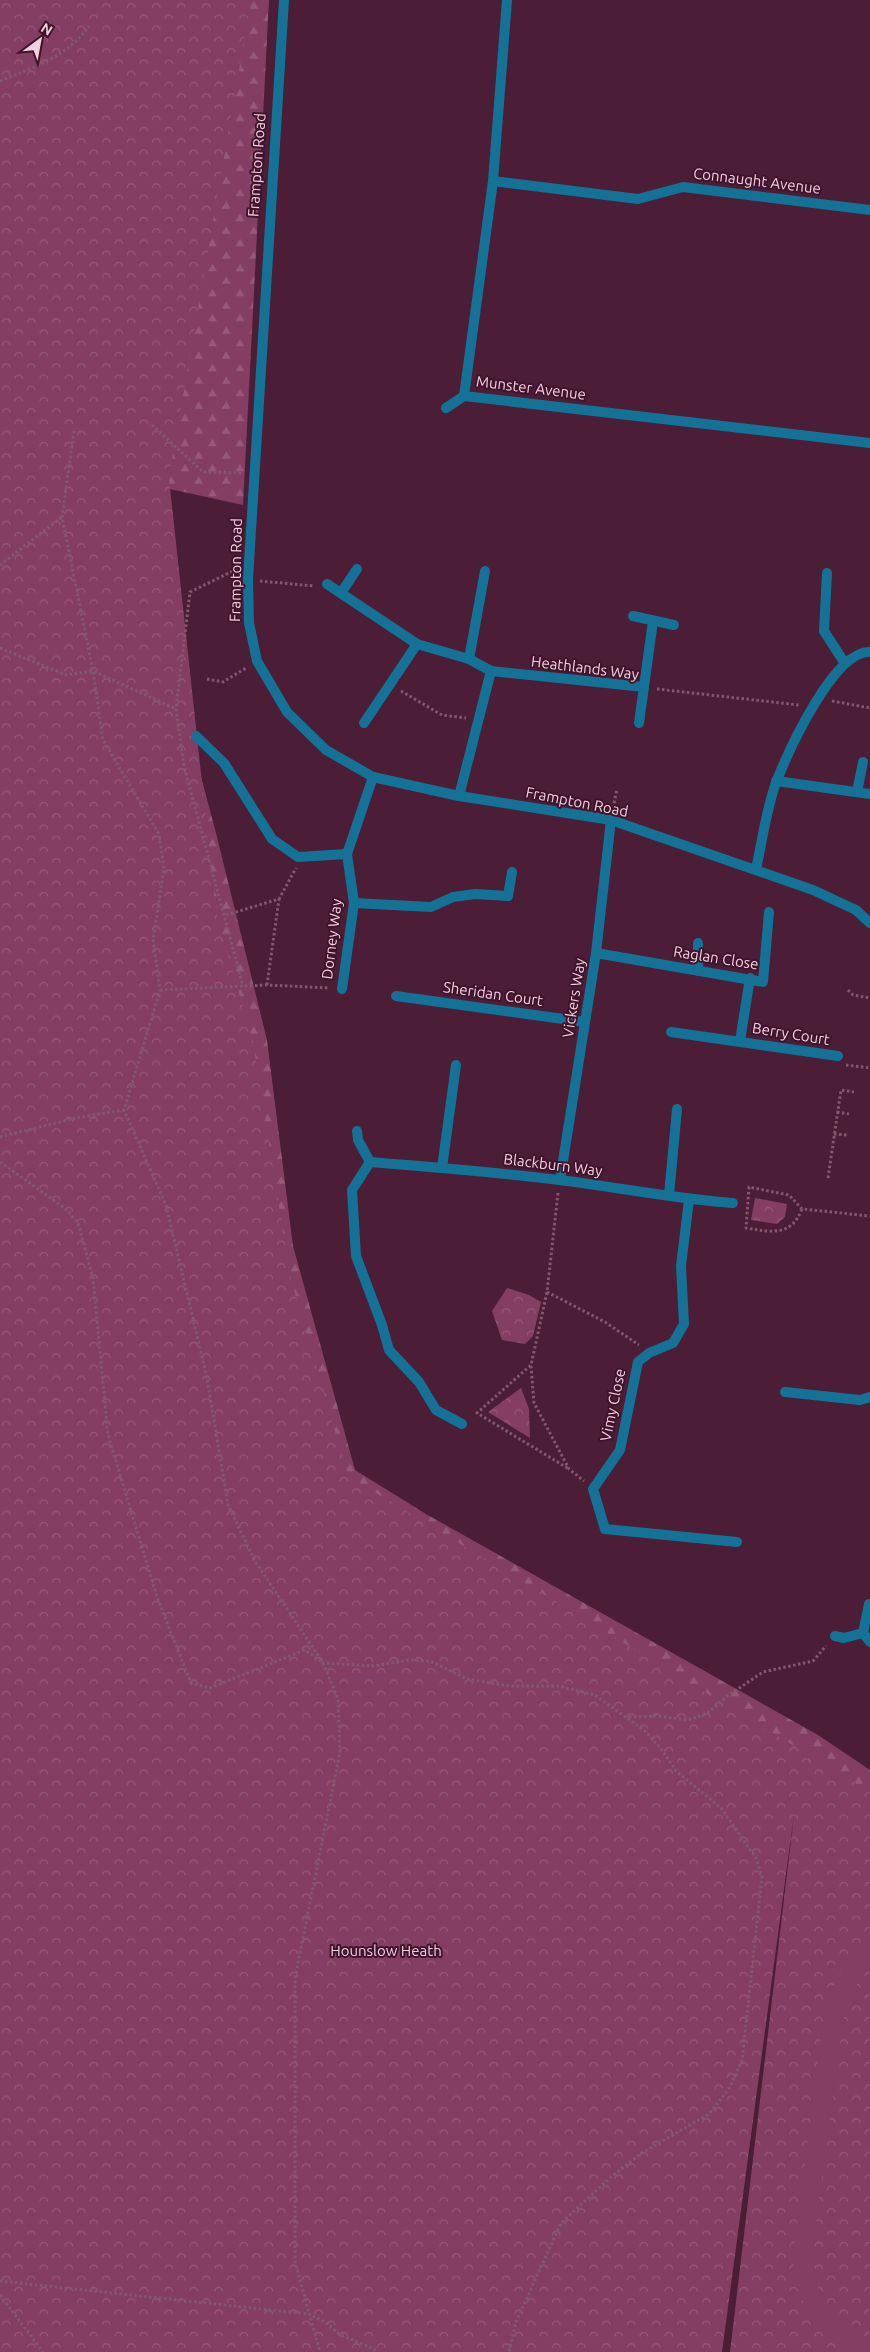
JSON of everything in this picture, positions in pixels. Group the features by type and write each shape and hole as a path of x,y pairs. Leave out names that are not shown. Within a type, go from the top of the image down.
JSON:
{"street":[{"name":"Frampton Road","path":"284,0 248,579 249,623 257,661 286,712 326,750 373,778 460,796 611,820 813,890 856,910 870,923"},
{"name":"Munster Avenue","path":"507,0 493,181 464,396 870,443"},
{"name":"Connaught Avenue","path":"493,181 638,199 684,187 870,210"},
{"path":"446,408 464,396"},
{"path":"341,593 356,569"},
{"path":"469,659 485,571"},
{"path":"827,573 824,631 844,662"},
{"name":"Heathlands Way","path":"327,584 417,644 469,659 491,671 644,687 639,723"},
{"path":"634,616 674,625"},
{"path":"644,687 653,621"},
{"path":"364,723 417,644"},
{"path":"756,869 776,781 817,699 844,662 870,652"},
{"path":"460,796 491,671"},
{"path":"196,736 224,763 272,839 298,857 347,854"},
{"path":"857,792 863,762"},
{"name":"Dorney Way","path":"342,989 354,903 347,854 373,778"},
{"path":"776,781 870,794"},
{"name":"Vickers Way","path":"560,1180 596,953 611,820"},
{"path":"354,903 431,907 454,897 475,894 508,896 512,872"},
{"name":"Raglan Close","path":"596,953 750,978 763,982 769,912"},
{"path":"698,943 698,971"},
{"name":"Berry Court","path":"740,1041 750,978"},
{"name":"Sheridan Court","path":"396,996 585,1022"},
{"name":"Berry Court","path":"670,1032 838,1056"},
{"path":"442,1168 456,1065"},
{"path":"669,1195 677,1109"},
{"path":"357,1131 358,1140 370,1162 352,1190 356,1256 382,1325 389,1350 419,1382 436,1410 462,1424"},
{"name":"Blackburn Way","path":"370,1162 560,1180 669,1195 688,1200 733,1203"},
{"path":"649,1353 673,1343 684,1324 681,1266 688,1200"},
{"name":"Vimy Close","path":"593,1489 620,1450 638,1362 649,1353"},
{"path":"785,1392 860,1400 870,1397"},
{"path":"593,1489 605,1529 737,1542"},
{"path":"862,1633 869,1604"},
{"path":"835,1636 844,1638 862,1633"},
{"path":"862,1633 870,1642"}],"path":[{"path":"0,81 54,58 78,40 89,26"},
{"path":"152,425 203,472 254,473"},
{"path":"74,431 62,517 93,671 103,740 159,834 164,868 153,940 160,990 124,1110 166,1205 207,1378 228,1504 255,1561 323,1663 338,1699 340,1752 295,1978 295,2262 320,2352"},
{"path":"0,565 62,517"},
{"path":"243,986 184,766 176,709 190,592 248,564"},
{"path":"248,579 307,587 327,584"},
{"path":"0,648 66,675 93,671 176,709"},
{"path":"207,679 223,682 257,661"},
{"path":"390,684 412,700 442,715 479,720"},
{"path":"644,687 803,705 817,699 870,708"},
{"path":"611,820 617,789"},
{"path":"267,985 278,899 302,857"},
{"path":"226,915 278,899"},
{"path":"160,990 267,985 342,989"},
{"path":"848,990 853,996 870,998"},
{"path":"838,1056 844,1064 870,1068"},
{"path":"828,1178 841,1090 854,1092"},
{"path":"0,1137 76,1118 124,1110"},
{"path":"837,1112 849,1114"},
{"path":"834,1134 847,1136"},
{"path":"0,1162 66,1209 78,1223 93,1278 108,1435 158,1600 190,1683 210,1688 305,1650 323,1663 374,1666 409,1660 430,1661 467,1679 510,1686 558,1686 595,1695 645,1731 662,1750 676,1771 721,1808 756,1858 762,1877 742,2060 730,2087 709,2114 642,2152 612,2176 561,2223 516,2322 509,2352"},
{"path":"560,1180 547,1292 531,1365 534,1403 569,1469"},
{"path":"802,1209 790,1228 770,1232 746,1228 749,1187 788,1195 802,1209 870,1216"},
{"path":"547,1292 605,1322 649,1353"},
{"path":"531,1365 477,1413 569,1469 593,1489"},
{"path":"627,1717 658,1716 688,1720 708,1713 726,1697 762,1672 813,1661 835,1636"},
{"path":"0,2281 310,2314 326,2322 339,2334 374,2349 376,2352"},
{"path":"0,2296 43,2352"}],"green space":[{"name":"Hounslow Heath","path":"0,0 251,0 169,478 216,912 253,1042 290,1276 348,1476 870,1792 870,2352 730,2352 795,1807 722,2352 0,2352"},
{"path":"213,0 269,0 243,505 115,477 151,589 216,833 267,1040 293,1246 355,1470 426,1514 818,1735 870,1770 870,1826 361,1638 0,419"},
{"path":"755,1198 787,1204 785,1217 777,1224 751,1220"},
{"path":"507,1288 529,1295 541,1302 533,1336 525,1344 502,1340 492,1311"},
{"path":"521,1388 529,1409 530,1438 488,1412"},
{"path":"870,1942 870,1968 859,1981 852,1995 842,2027 812,2253 817,2282 828,2308 845,2329 870,2345 870,2352 843,2352 823,2335 806,2311 794,2272 793,2258 823,2021 839,1977 852,1958"}]}
